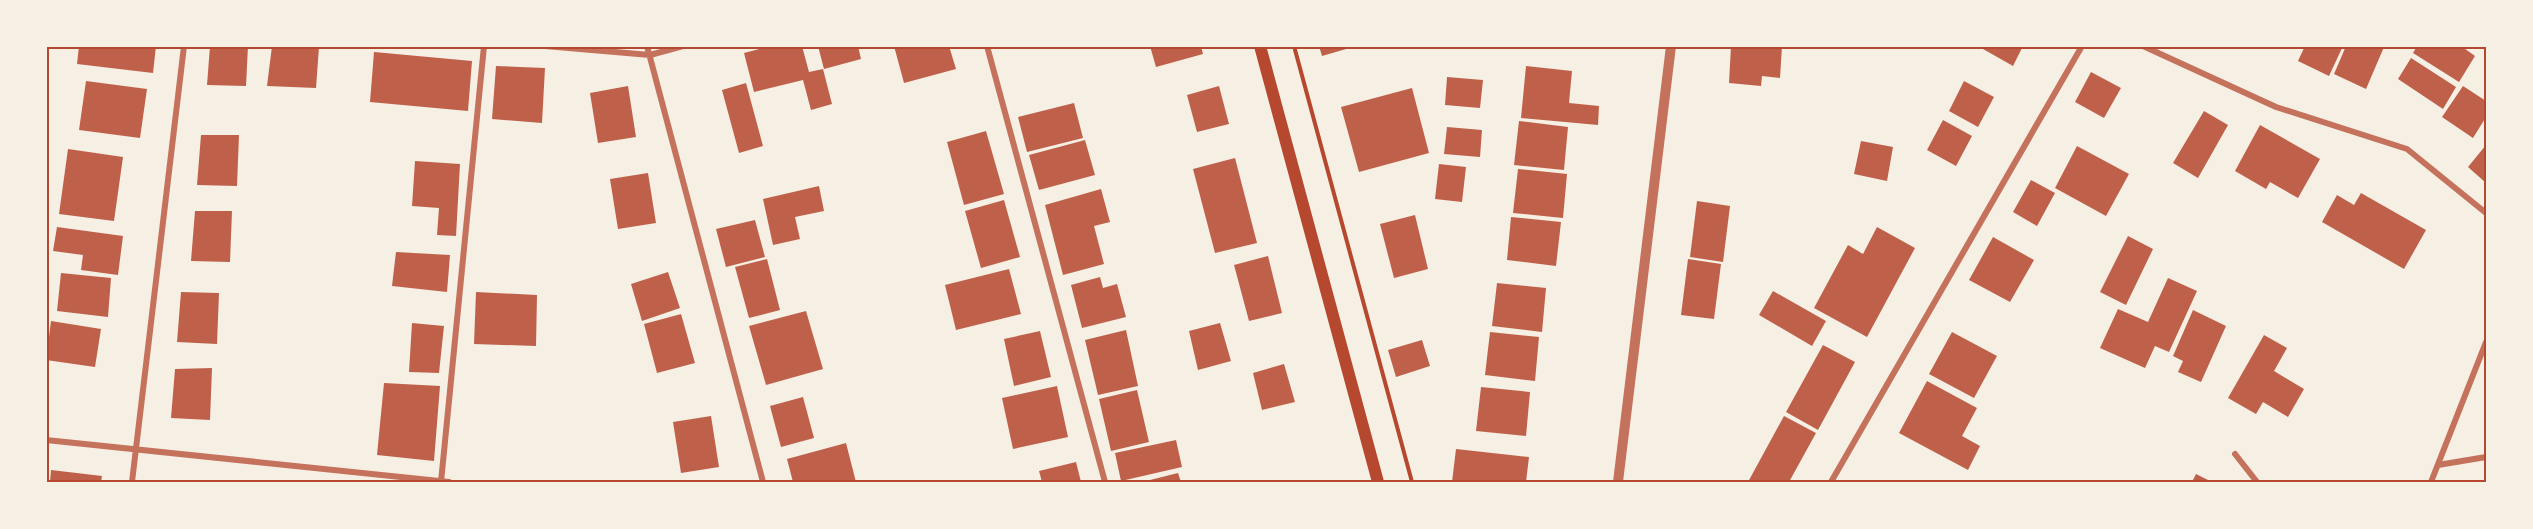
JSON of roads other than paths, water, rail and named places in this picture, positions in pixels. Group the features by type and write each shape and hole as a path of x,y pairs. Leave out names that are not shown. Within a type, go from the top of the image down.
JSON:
{"main road":[{"path":"1260,46 1378,483"}],"street":[{"path":"132,483 184,46"},
{"path":"441,482 484,46"},
{"path":"545,46 650,55 683,46"},
{"path":"647,46 763,483"},
{"path":"987,46 1105,483"},
{"path":"1618,483 1671,46"},
{"path":"1831,483 2082,46"},
{"path":"2143,46 2276,107 2407,149 2487,213"},
{"path":"2431,483 2487,342"},
{"path":"46,440 449,483"},
{"path":"2235,454 2257,483"},
{"path":"2438,465 2487,457"}]}
